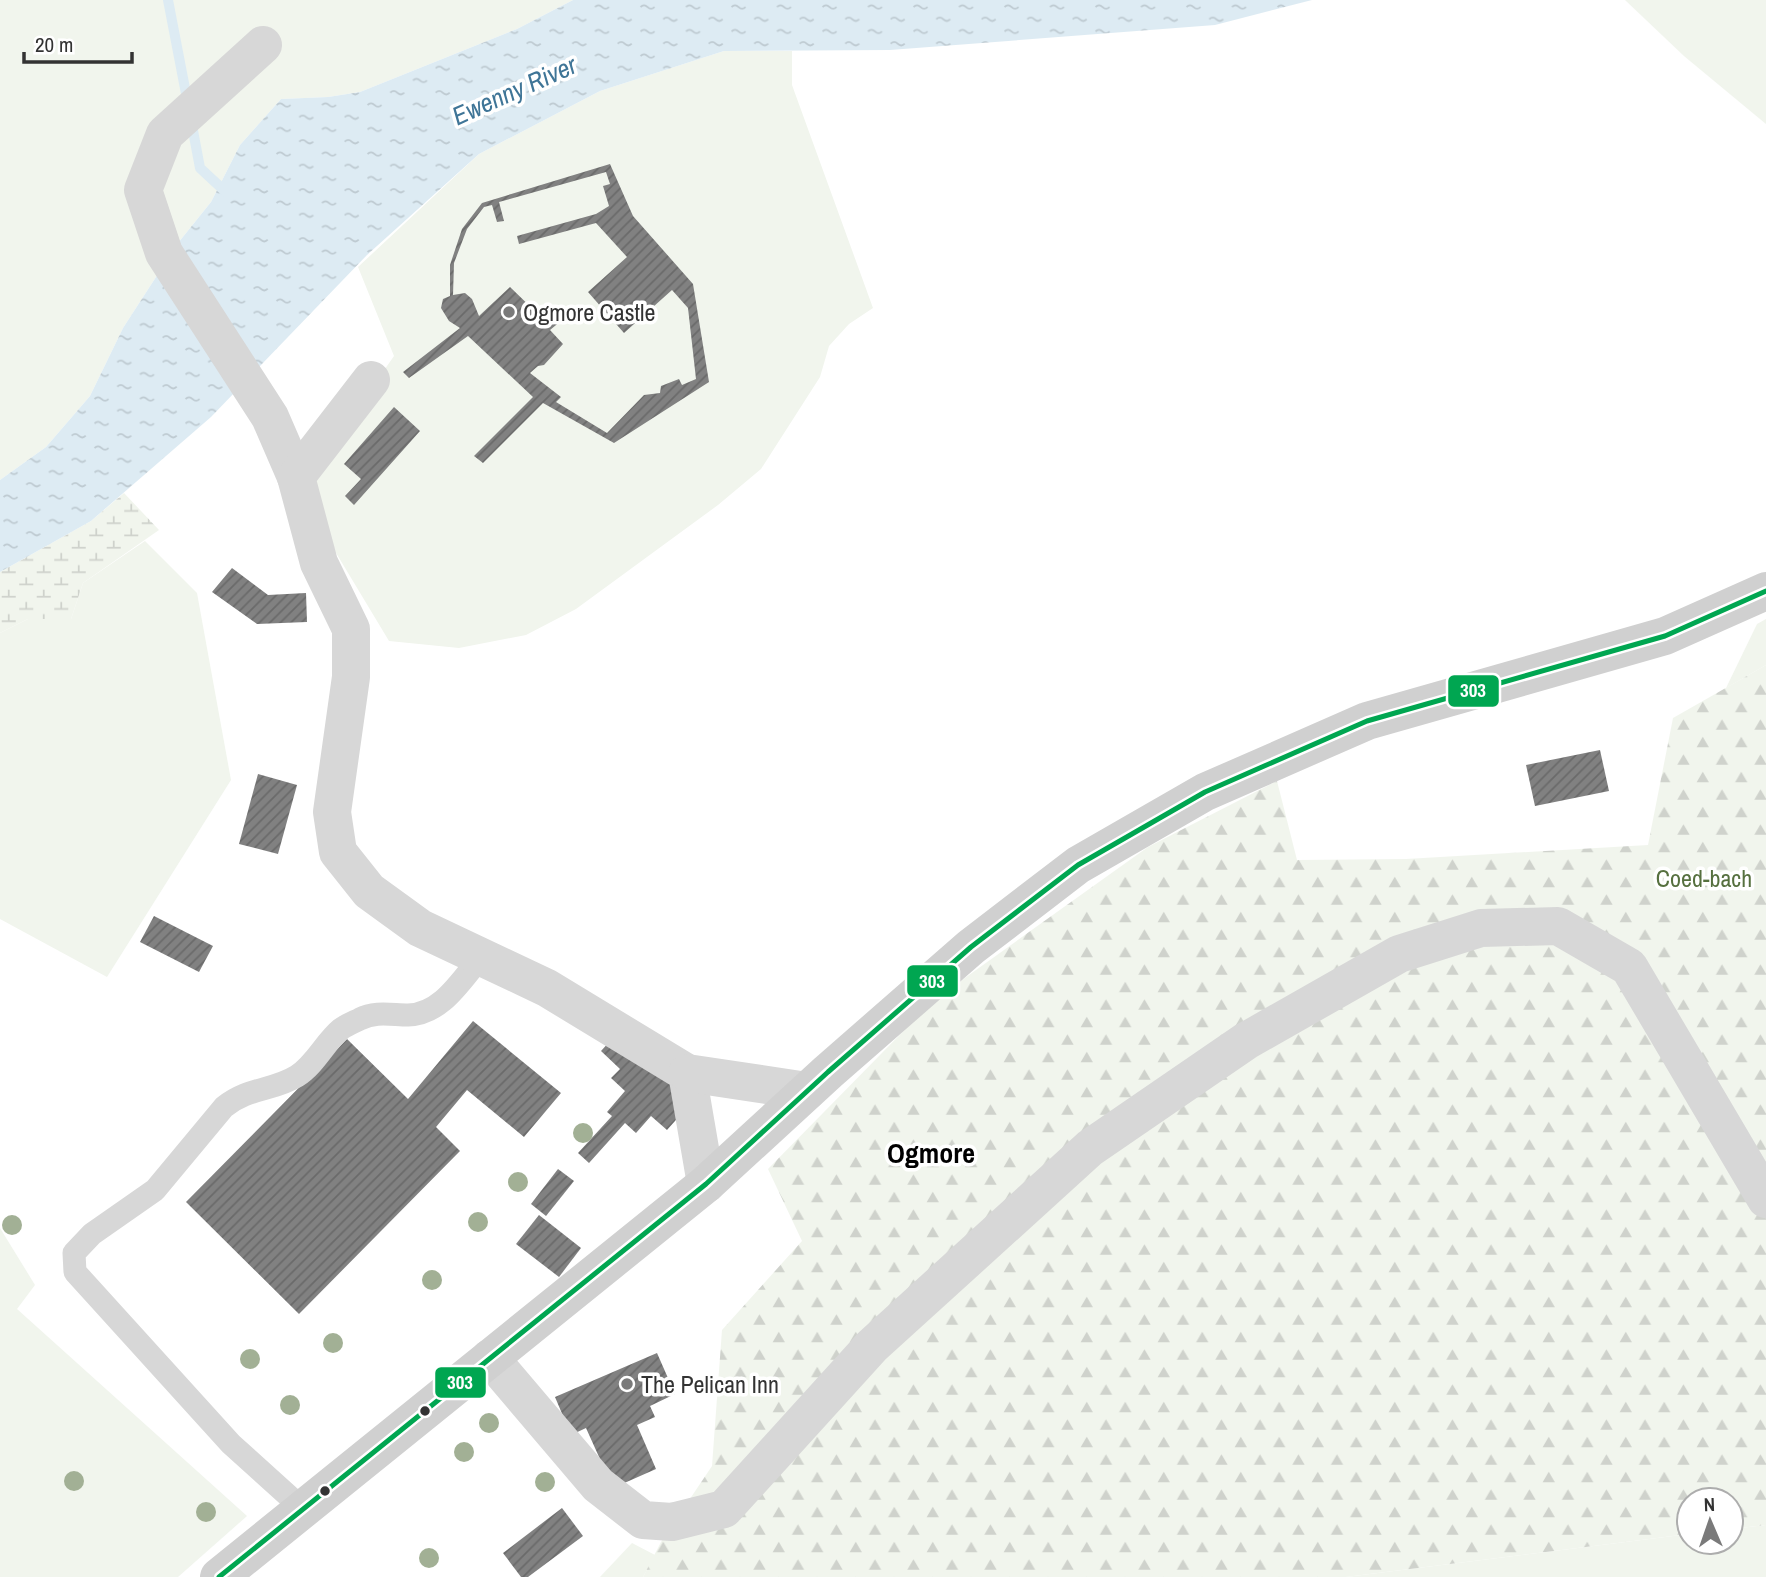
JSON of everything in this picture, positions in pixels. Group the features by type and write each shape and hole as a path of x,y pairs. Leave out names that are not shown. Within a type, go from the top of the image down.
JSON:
{"main road":[{"path":"219,1577 706,1184 971,947 1078,865 1205,792 1367,721 1665,636 1766,591"}],"street":[{"path":"264,45 165,134 143,190 163,253 270,416 296,478 319,563 351,629 351,677 332,812 338,852 369,891 421,928 547,988 687,1073 807,1091"},
{"path":"296,478 371,380"},
{"path":"490,1359 598,1485 643,1520 672,1522 724,1509 872,1346 1090,1148 1245,1041 1387,960 1481,928 1558,926 1629,967 1766,1199"},
{"path":"687,1073 706,1184"}],"lane":[{"path":"303,1509 231,1444 75,1272 74,1253 92,1234 155,1190 224,1107 238,1096 285,1083 301,1074 341,1029 364,1016 387,1013 409,1015 428,1011 442,1002 481,957"}],"green space":[{"path":"0,0 573,0 517,29 360,92 328,97 281,99 240,145 211,202 178,243 123,328 90,396 46,447 0,480"},
{"path":"1625,0 1766,0 1766,124 1684,56"},
{"path":"724,51 792,51 792,85 873,308 849,324 829,346 820,377 761,469 718,505 576,609 526,635 459,648 389,641 312,513 309,490 350,419 394,356 358,267 479,154 600,91"},
{"path":"124,493 159,530 83,583 71,619 28,619 0,633 0,572 91,521"},
{"path":"145,541 197,593 231,780 107,977 0,919 0,633 28,619 71,619 83,583"},
{"path":"1766,619 1766,665 1726,688 1757,624"},
{"name":"Coed-bach","path":"1766,665 1766,1525 1745,1527 1745,1486 1675,1486 1675,1536 1346,1577 643,1577 661,1542 712,1466 722,1330 802,1241 768,1169 934,1000 1148,847 1277,781 1297,860 1406,859 1648,845 1673,718"},
{"path":"0,1228 35,1285 17,1309 247,1516 178,1577 0,1577"},
{"path":"1766,1525 1766,1577 1346,1577 1675,1536 1675,1556 1745,1556 1745,1527"},
{"path":"632,1543 655,1555 643,1577 600,1577"}],"water":[{"name":"Ewenny River","path":"573,0 1312,0 1215,25 890,50 724,51 600,91 479,154 367,255 211,417 91,521 0,572 0,480 46,447 90,396 123,328 178,243 211,202 240,145 281,99 328,97 360,92 517,29"}],"building":[{"name":"Ogmore Castle","path":"610,164 633,216 693,284 709,382 614,443 543,403 483,463 474,456 533,397 468,336 409,378 403,372 460,328 449,321 441,308 443,299 450,296 450,265 462,229 482,203","holes":["606,172 610,184 603,186 609,206 596,214 517,236 519,244 596,223 627,257 588,292 624,333 672,290 688,308 696,379 682,385 679,379 661,386 660,393 644,395 607,433 556,402 561,397 530,373 538,366 544,365 563,344 550,330 562,320 550,307 540,316 510,287 479,316 472,299 465,293 453,295 454,263 467,229 484,207 492,205 497,222 504,221 499,202"]},
{"path":"394,407 420,431 354,505 345,496 361,479 344,464"},
{"path":"232,568 268,595 306,593 307,622 257,624 212,592"},
{"path":"1600,750 1609,791 1535,806 1526,765"},
{"path":"258,774 297,785 278,854 239,844"},
{"path":"154,916 213,946 199,972 140,942"},
{"path":"473,1021 561,1093 524,1137 467,1090 436,1127 460,1151 299,1314 186,1202 347,1039 408,1099"},
{"path":"611,1040 637,1055 691,1103 667,1130 651,1116 636,1133 625,1123 589,1163 578,1153 612,1116 607,1112 625,1091 611,1078 620,1069 601,1051"},
{"path":"558,1169 574,1181 546,1216 531,1204"},
{"path":"539,1215 581,1248 559,1277 516,1244"},
{"path":"657,1353 675,1394 650,1406 655,1417 637,1425 656,1469 613,1488 586,1428 571,1435 555,1397"},
{"path":"562,1508 583,1536 528,1577 521,1577 503,1553"}],"waterway":[{"path":"168,0 188,104"},
{"path":"191,120 200,168 229,195"}],"transit line":[{"name":"303","path":"219,1577 706,1184 828,1072 971,947 1078,865 1205,792 1367,721 1665,636 1766,591"}],"place":[{"name":"Ogmore Castle","path":"509,312"},
{"name":"The Pelican Inn","path":"627,1384"}],"district":[{"name":"Ogmore","path":"931,1153"}]}
